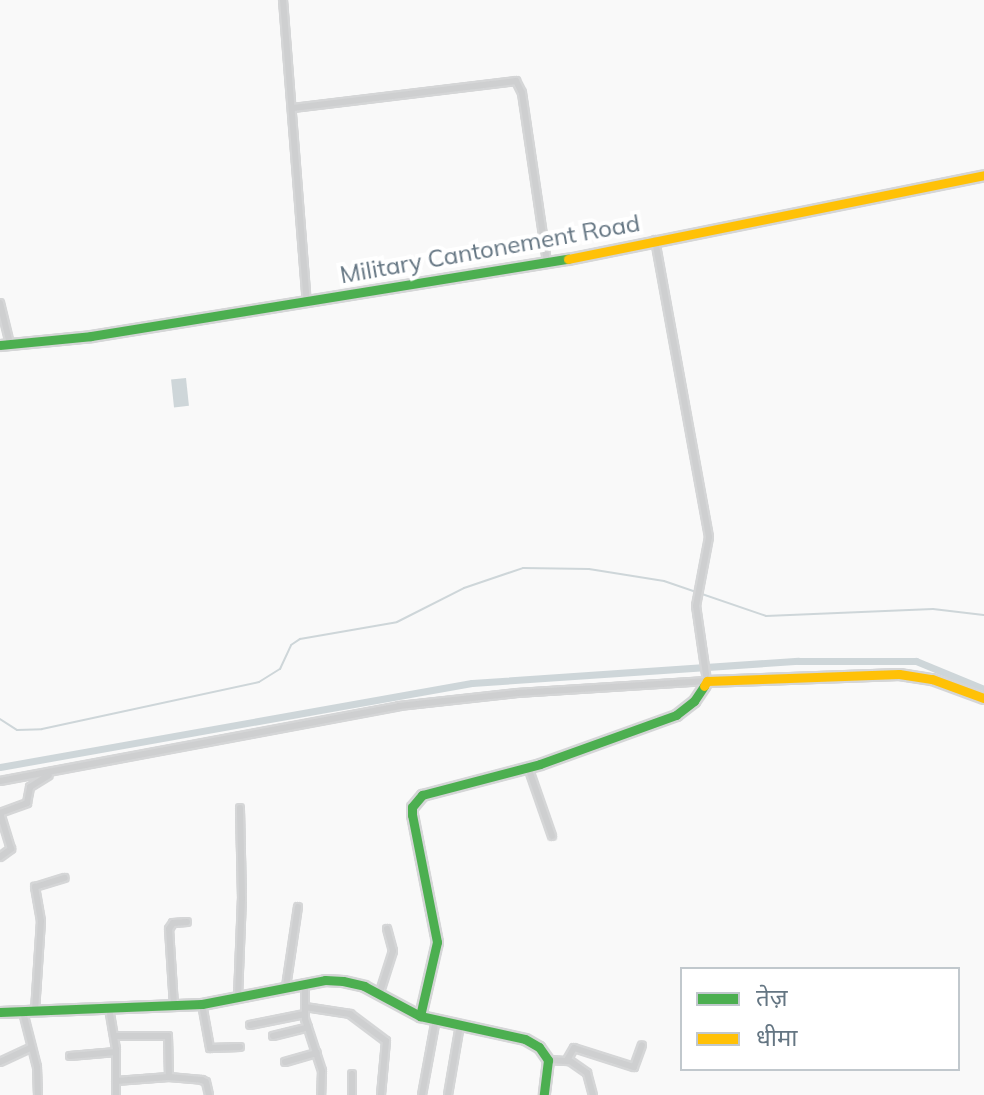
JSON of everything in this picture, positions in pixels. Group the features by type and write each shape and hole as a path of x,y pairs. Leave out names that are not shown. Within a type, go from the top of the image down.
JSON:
{"main road":[{"name":"Military Cantonement Road","path":"5,345 91,336 547,263 984,175"},
{"path":"420,1016 437,942 412,807 422,795 436,788 528,767 676,715 694,701 707,678 899,674 932,679 984,698"},
{"path":"0,1012 202,1004 305,983 343,981 364,986 420,1016 525,1039 539,1047 548,1060 544,1095"}],"street":[{"path":"283,0 307,302"},
{"path":"293,108 516,81 522,93 547,263"},
{"path":"0,781 376,709 517,693 707,678 697,597 709,537 655,240"},
{"path":"0,303 5,345"},
{"path":"528,767 552,836"},
{"path":"0,857 11,849 0,813 27,803 30,787 57,771"},
{"path":"238,997 242,898 240,808"},
{"path":"35,1011 41,910 35,887 65,878"},
{"path":"286,987 298,907"},
{"path":"174,1006 169,929 173,923 187,922"},
{"path":"379,995 393,951 387,929"},
{"path":"305,983 308,1027 322,1071 321,1095"},
{"path":"202,1004 211,1049 240,1047"},
{"path":"109,1008 116,1052 116,1095"},
{"path":"250,1025 305,1010 350,1014 386,1041 381,1095"},
{"path":"23,1012 37,1067 38,1095"},
{"path":"422,1095 436,1019"},
{"path":"448,1095 460,1025"},
{"path":"273,1036 308,1027"},
{"path":"114,1036 168,1036 169,1077"},
{"path":"567,1060 574,1048 634,1067 642,1045"},
{"path":"0,1062 32,1047"},
{"path":"70,1056 116,1052"},
{"path":"285,1062 317,1053"},
{"path":"548,1060 567,1060 589,1075 593,1095"},
{"path":"352,1074 352,1095"},
{"path":"116,1081 169,1077 203,1080 209,1095"}],"shaded area":[{"path":"186,378 189,406 174,407 171,380"}],"waterway":[{"path":"0,719 17,730 42,729 259,682 280,669 291,645 300,639 397,622 464,588 523,568 589,569 664,581 766,616 933,609 984,615"},
{"path":"0,767 472,683 798,661 916,661 984,689"}],"traffic: fast":[{"path":"0,345 91,336 568,259"},
{"path":"420,1016 437,942 412,815 412,807 422,795 540,764 676,715 694,701 704,686"},
{"path":"0,1012 202,1004 325,980 343,981 364,986 420,1016 525,1039 539,1047 548,1060 544,1095"}],"traffic: slow":[{"path":"568,259 984,175"},
{"path":"704,686 707,681 899,674 932,679 984,698"}]}
